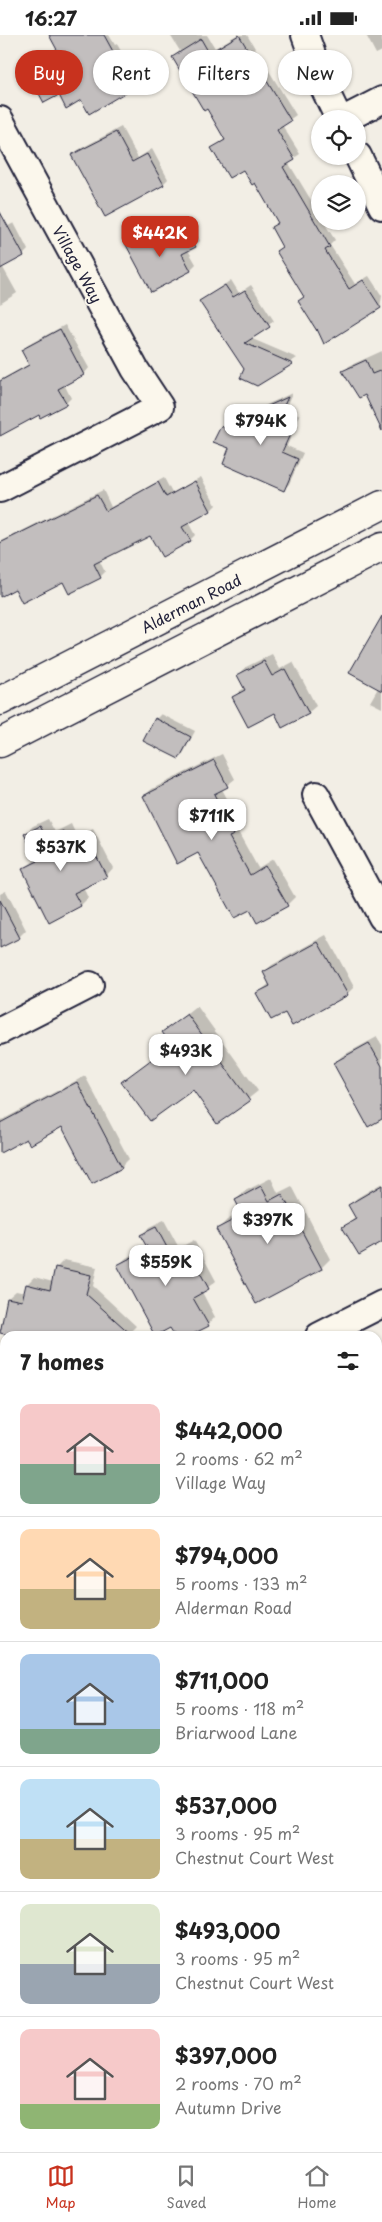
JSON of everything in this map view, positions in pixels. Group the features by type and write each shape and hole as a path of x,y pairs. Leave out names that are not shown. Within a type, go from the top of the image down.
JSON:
{"main road":[{"name":"Alderman Road","path":"0,701 382,505"},
{"path":"0,743 382,547"}],"street":[{"path":"305,35 324,88 335,110"},
{"path":"363,110 382,100"},
{"name":"Village Way","path":"0,120 135,369 160,407 0,489"},
{"path":"362,165 382,206"},
{"path":"316,795 382,917"},
{"path":"0,1031 90,985"},
{"path":"329,1331 382,1304"}],"building":[{"path":"49,35 104,35 112,50 93,50 93,95 121,95 89,114 81,100 66,109 59,95 83,95 83,50 57,50"},
{"path":"239,35 248,50 214,50"},
{"path":"201,39 207,50 183,50"},
{"path":"179,53 179,69 172,57"},
{"path":"268,83 291,121 277,130 295,160 283,167 311,215 311,230 320,230 330,247 325,250 349,289 363,280 381,308 324,344 317,329 317,331 298,301 304,297 276,251 282,247 271,227 278,223 255,183 252,185 243,170 229,178 211,148 225,140 207,109 204,111 195,95 268,95"},
{"path":"40,95 59,95 44,103"},
{"path":"116,132 132,162 147,154 164,185 105,217 71,155"},
{"path":"0,212 24,256 0,269"},
{"path":"151,229 160,245 187,231 196,247 182,254 191,271 151,292 125,243"},
{"path":"225,285 233,297 245,290 270,327 245,343 293,364 257,386 240,378 244,369 199,301"},
{"path":"60,329 84,375 58,389 67,404 40,418 39,415 0,436 0,381 29,365 21,350"},
{"path":"366,360 372,374 382,370 382,431 365,395 359,398 342,371"},
{"path":"288,397 280,414 296,421 282,452 298,459 284,491 223,464 229,448 213,442 221,426 235,433 242,418"},
{"path":"195,481 211,511 182,527 191,541 162,557 150,536 94,564 101,578 69,594 63,582 22,603 15,589 0,597 0,543 97,495 106,511 158,482 166,497"},
{"path":"382,616 382,691 349,673"},
{"path":"264,661 272,676 285,669 309,714 282,728 275,713 248,727 232,697 245,690 237,675"},
{"path":"155,718 191,737 179,759 143,741"},
{"path":"214,760 228,787 214,794 234,835 229,837 250,875 265,866 288,906 257,923 250,910 234,918 198,853 177,864 143,796"},
{"path":"40,826 47,839 63,831 70,844 86,836 107,877 74,893 81,906 49,923 22,869 38,861 24,834"},
{"path":"0,900 20,938 0,948"},
{"path":"318,942 348,995 292,1026 285,1013 271,1020 256,993 270,986 263,972"},
{"path":"187,1014 250,1101 217,1124 193,1090 150,1121 121,1082 171,1045 162,1032"},
{"path":"369,1043 382,1066 382,1119 368,1127 333,1063"},
{"path":"77,1082 122,1168 92,1184 62,1127 30,1145 26,1139 0,1153 0,1123"},
{"path":"382,1185 382,1242 359,1255 342,1227 356,1219 348,1205"},
{"path":"261,1186 269,1201 282,1194 322,1269 256,1304 216,1229 243,1215 235,1200"},
{"path":"156,1227 171,1255 186,1247 209,1289 193,1298 209,1326 199,1331 172,1331 170,1328 164,1331 152,1331 117,1265 148,1249 140,1235"},
{"path":"55,1267 91,1275 86,1294 127,1331 0,1331 7,1298 22,1301 26,1284 50,1290"}]}
